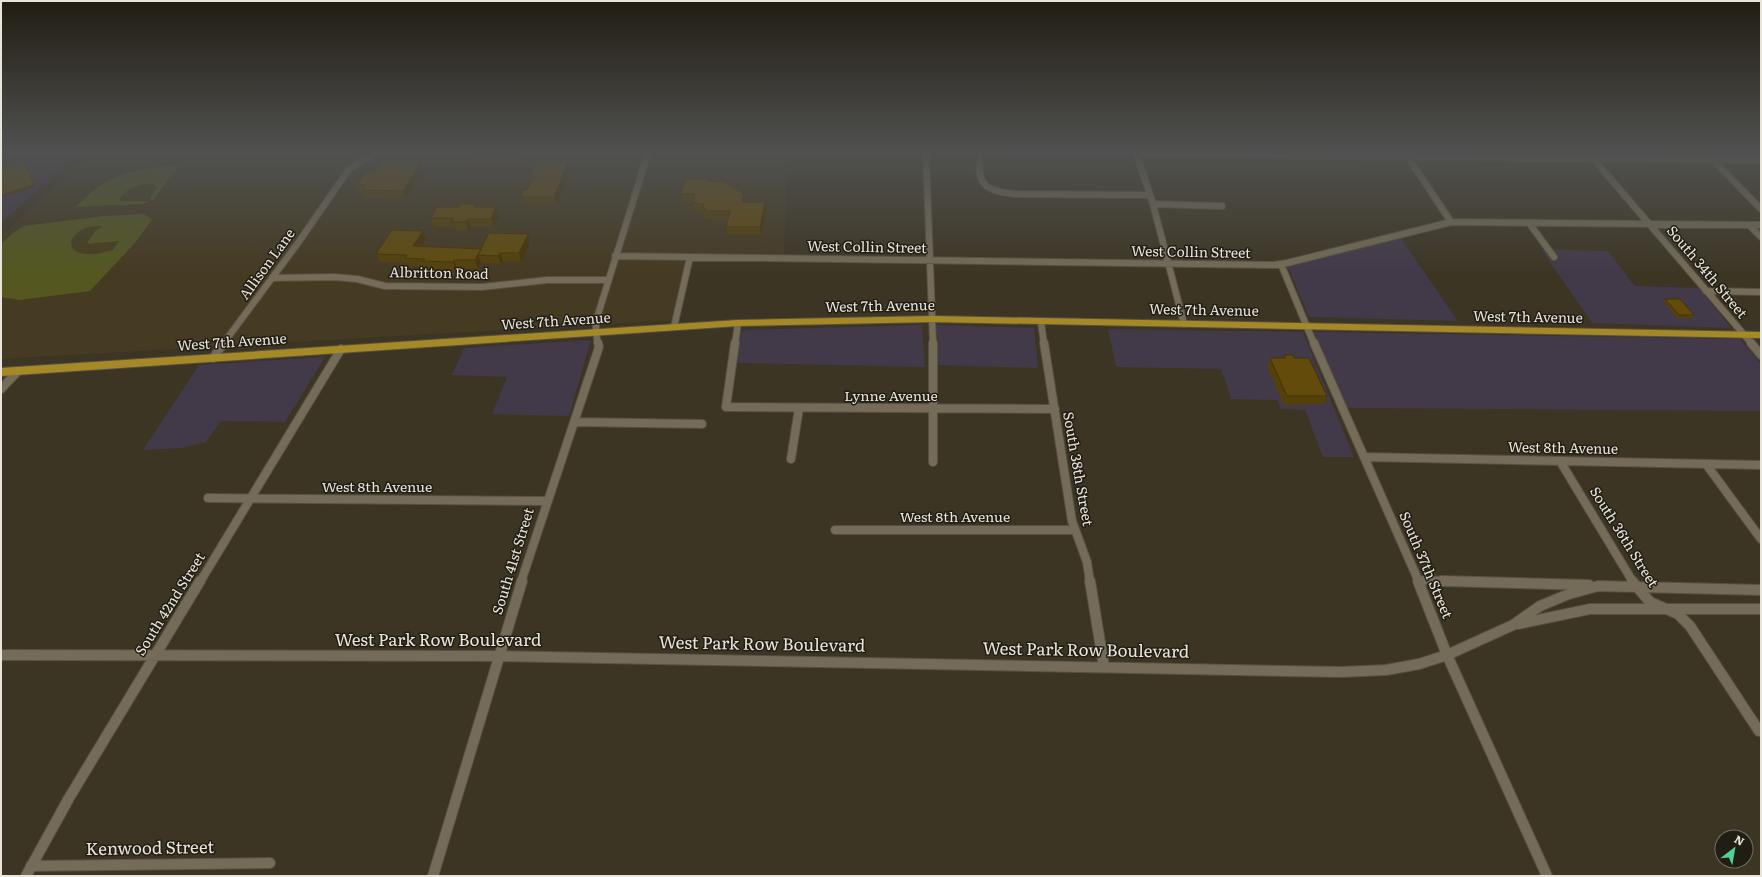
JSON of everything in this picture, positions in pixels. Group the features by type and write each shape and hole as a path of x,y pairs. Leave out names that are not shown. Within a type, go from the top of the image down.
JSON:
{"main road":[{"name":"West 7th Avenue","path":"1,372 674,327 933,319 1761,335"}],"street":[{"name":"Allison Lane","path":"213,358 331,194"},
{"name":"South 41st Street","path":"433,876 498,656 547,501 575,422 599,347 596,333 596,321 634,194"},
{"path":"928,194 933,319 933,462"},
{"path":"1015,194 1149,196 1154,204 1184,324"},
{"path":"1433,194 1451,222"},
{"name":"South 34th Street","path":"1624,194 1761,355"},
{"path":"1746,194 1761,209"},
{"path":"1154,204 1222,206"},
{"name":"West Collin Street","path":"615,256 1169,264 1281,264 1451,222 1761,225"},
{"path":"1530,223 1554,256"},
{"path":"1749,225 1761,237"},
{"path":"674,327 690,257"},
{"name":"South 37th Street","path":"1281,264 1306,326 1418,580 1447,655 1547,876"},
{"name":"Albritton Road","path":"272,278 334,277 357,279 385,286 482,287 547,280 608,280"},
{"path":"1706,291 1761,292"},
{"name":"South 38th Street","path":"1041,322 1072,522 1087,562 1104,667"},
{"name":"Lynne Avenue","path":"738,324 726,407 1055,409"},
{"name":"South 42nd Street","path":"29,871 69,798 154,655 251,499 341,349"},
{"path":"1,389 18,371"},
{"path":"791,459 799,408"},
{"path":"575,422 702,424"},
{"name":"West 8th Avenue","path":"1364,457 1761,465"},
{"name":"South 36th Street","path":"1560,461 1636,587 1650,602 1678,614 1690,626 1759,731"},
{"path":"1706,464 1761,539"},
{"name":"West 8th Avenue","path":"208,498 547,501"},
{"name":"West 8th Avenue","path":"835,530 1075,530"},
{"name":"West Park Row Boulevard","path":"1418,580 1761,590"},
{"name":"West Park Row Boulevard","path":"1,655 498,656 1341,672 1386,670 1419,664 1447,655 1513,625 1540,606 1569,594 1598,586"},
{"name":"West Park Row Boulevard","path":"1513,625 1590,610 1610,608 1761,609"},
{"name":"Kenwood Street","path":"29,871 270,863"}],"shaded area":[{"path":"1,194 34,194 1,223"},
{"path":"47,194 786,194 784,254 691,254 675,320 1,359 1,236"},
{"path":"1400,237 1458,321 1309,317 1288,267"},
{"path":"1541,249 1608,251 1635,286 1699,288 1731,328 1592,323"},
{"path":"922,325 925,367 737,363 740,333 745,330"},
{"path":"936,325 1034,328 1038,368 936,365"},
{"path":"1108,329 1303,332 1354,457 1323,457 1305,410 1281,409 1277,400 1231,399 1221,369 1116,367"},
{"path":"1312,332 1740,339 1761,364 1761,411 1345,408"},
{"path":"591,340 569,416 492,414 507,377 452,375 464,348"},
{"path":"325,357 285,422 221,421 206,442 183,448 143,450 199,365"}],"green space":[{"path":"91,194 124,194 119,201 149,201 151,199 149,197 151,194 158,194 154,199 143,204 76,207"},
{"path":"144,214 152,220 134,244 90,291 19,300 1,297 1,244 14,232 24,226 104,216","holes":["95,231 86,243 119,241 107,250 95,254 81,253 71,245"]}],"sand":[{"path":"123,194 152,194 149,201 119,201"},
{"path":"102,226 95,231 87,243 109,243 119,241 113,250 87,254 77,252 73,249 71,241 77,233 88,227"}],"building":[{"path":"521,194 555,194 554,197 520,197"},
{"path":"681,194 744,194 742,202 765,202 760,227 726,227 730,211 705,211 706,209 703,209 704,204 696,204 696,202 692,202 695,194"},
{"path":"461,204 476,204 474,207 496,207 491,219 468,219 466,222 452,222 453,218 431,218 437,207 459,207"},
{"path":"392,230 423,231 413,246 481,249 475,260 454,260 453,262 423,261 425,259 405,258 407,255 376,254"},
{"path":"489,233 528,234 519,253 500,253 498,256 478,255"},
{"path":"1665,299 1680,299 1694,315 1679,315"},
{"path":"1284,355 1293,355 1294,358 1309,358 1327,396 1287,396 1270,358 1286,358"}]}
